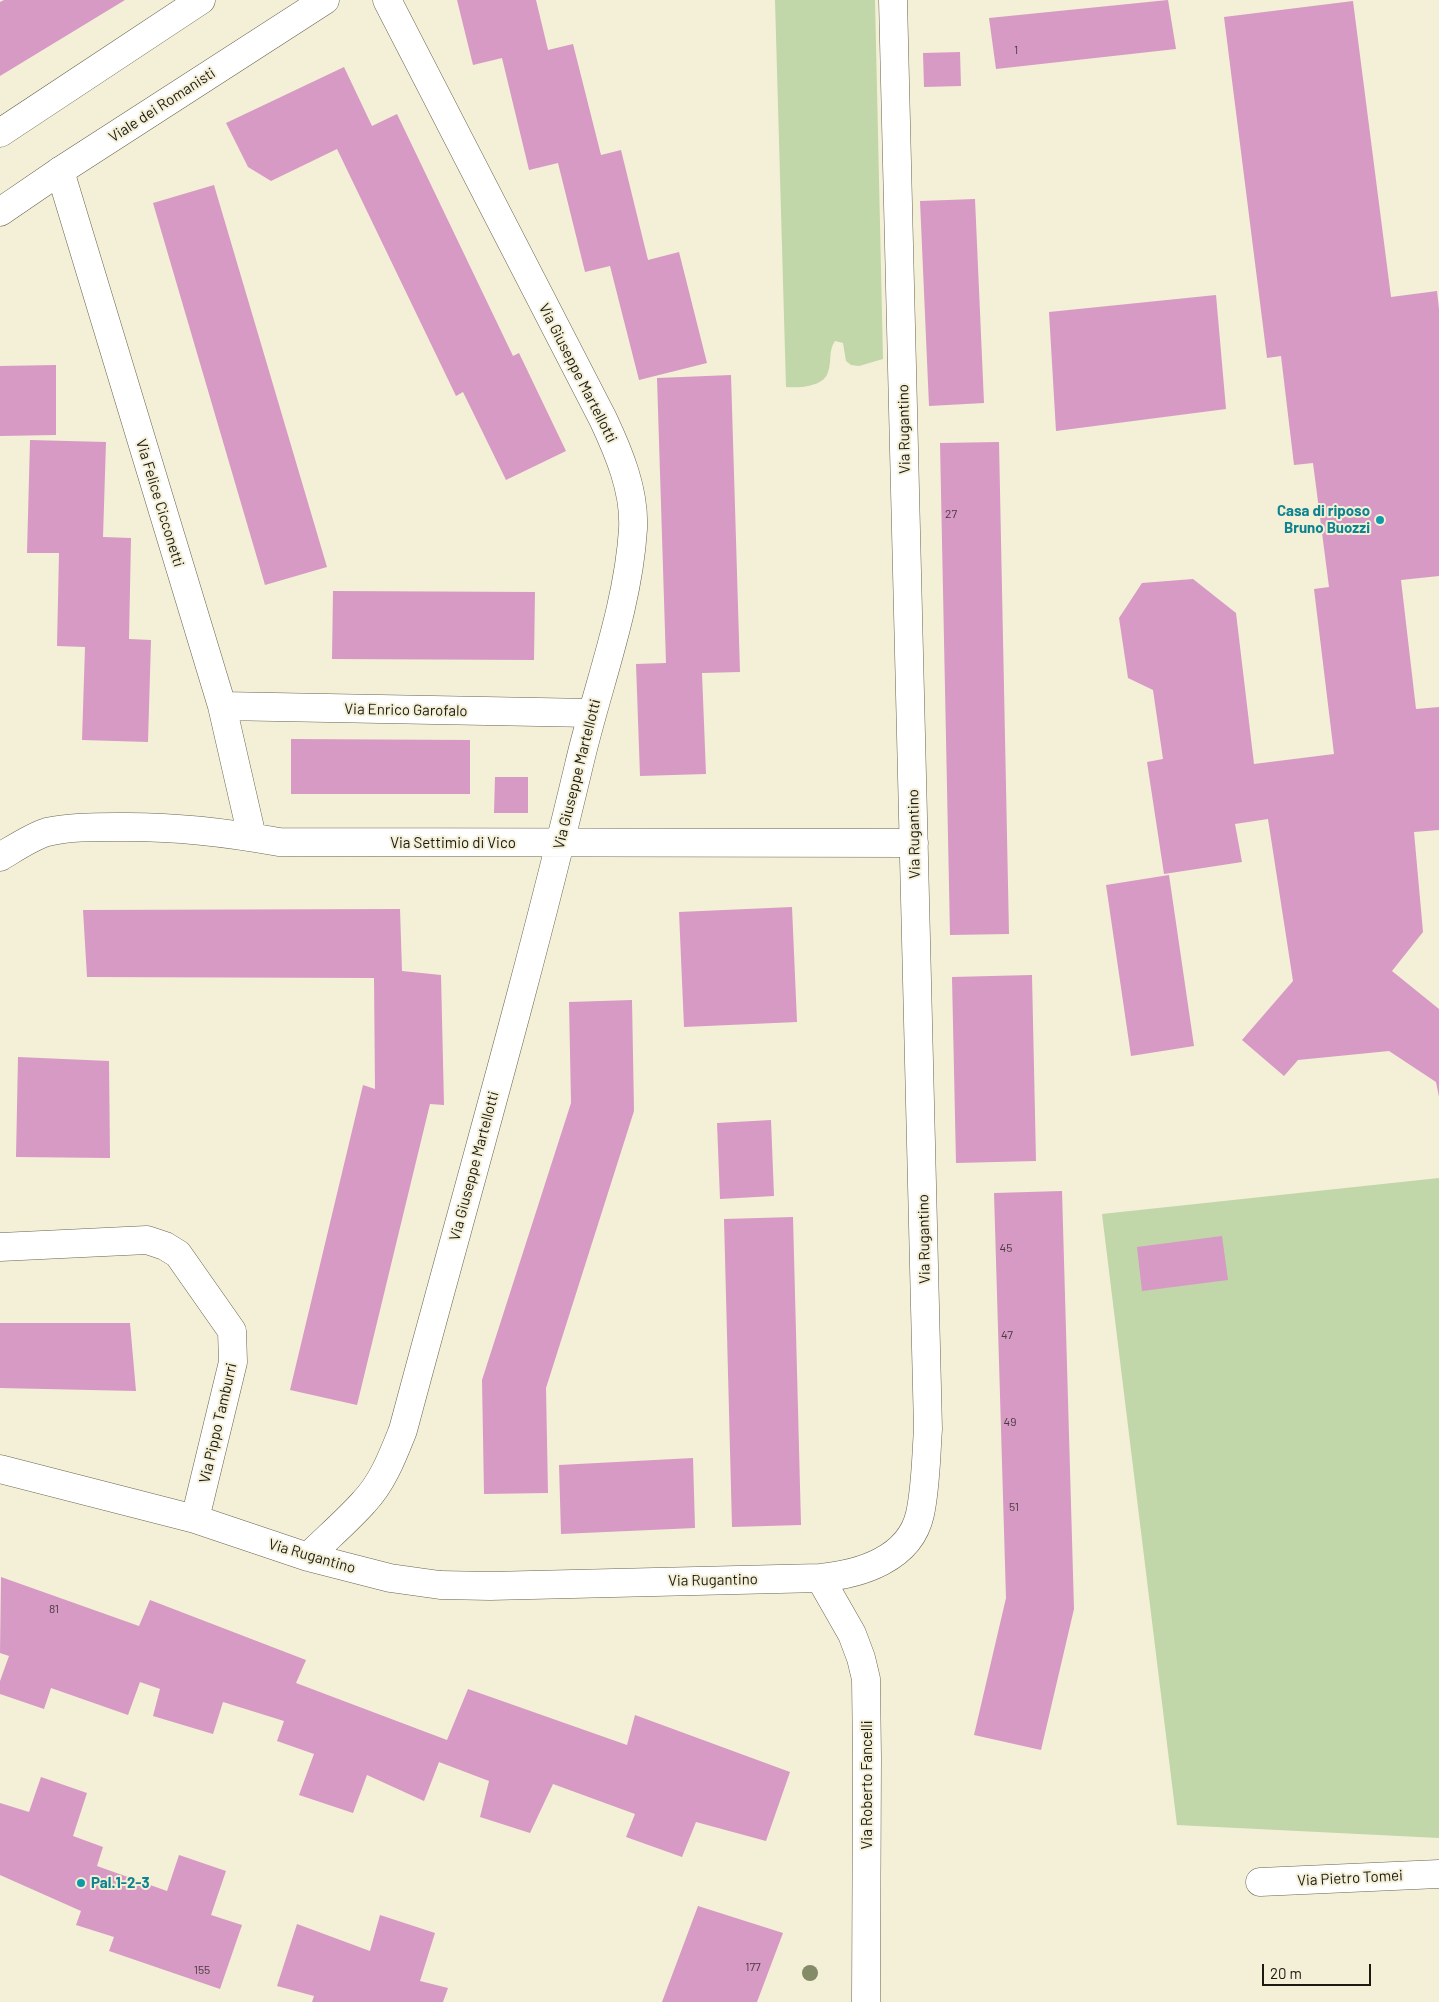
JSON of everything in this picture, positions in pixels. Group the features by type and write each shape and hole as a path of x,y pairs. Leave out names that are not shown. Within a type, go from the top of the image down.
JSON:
{"street":[{"path":"0,133 201,0"},
{"name":"Viale dei Romanisti","path":"0,212 60,170 325,0"},
{"name":"Via Giuseppe Martellotti","path":"308,1557 364,1502 375,1488 390,1464 403,1430 560,844 591,713 615,628 630,558 633,527 632,502 627,478 618,452 600,412 387,0"},
{"name":"Via Rugantino","path":"0,1469 195,1519 308,1557 390,1578 456,1586 820,1578 857,1572 881,1562 894,1553 911,1536 920,1515 922,1503 928,1429 892,0"},
{"name":"Via Felice Cicconetti","path":"60,170 222,706 252,837"},
{"name":"Via Enrico Garofalo","path":"222,706 591,713"},
{"name":"Via Settimio di Vico","path":"0,857 36,836 48,832 92,827 143,827 206,831 279,842 560,844 914,843"},
{"name":"Via Pippo Tamburri","path":"0,1247 147,1240 165,1246 178,1254 225,1318 232,1331 233,1362 195,1519"},
{"name":"Via Roberto Fancelli","path":"820,1578 852,1634 866,1679 866,2002"},
{"name":"Via Pietro Tomei","path":"1260,1882 1439,1874"}],"green space":[{"path":"775,0 875,0 883,359 859,366 851,365 846,361 843,343 835,341 826,377 816,384 797,387 786,387"},
{"path":"1439,1178 1439,1838 1177,1825 1102,1214"}],"building":[{"path":"4,0 125,0 0,76 0,2"},
{"path":"457,0 536,0 548,50 573,44 601,155 621,150 648,260 679,252 707,363 639,380 610,266 585,272 558,163 529,170 502,58 473,65"},
{"path":"1168,0 1176,49 996,69 989,18"},
{"name":"Casa di riposo Bruno Buozzi","path":"1353,1 1391,297 1437,291 1439,309 1439,576 1401,580 1416,709 1439,707 1439,830 1414,832 1423,932 1392,971 1439,1009 1439,1097 1436,1082 1389,1051 1298,1060 1284,1076 1242,1040 1293,981 1268,819 1235,824 1242,862 1164,874 1147,762 1163,759 1153,690 1128,678 1119,618 1142,583 1193,579 1236,613 1254,764 1334,754 1314,589 1329,587 1313,463 1294,465 1281,356 1267,358 1224,17"},
{"path":"960,52 961,86 924,87 923,53"},
{"path":"344,67 372,126 397,114 513,356 519,353 566,451 506,480 463,392 456,396 337,149 271,181 248,167 226,123"},
{"path":"214,185 327,567 265,585 153,203"},
{"path":"975,199 984,403 929,406 920,201"},
{"path":"1216,295 1226,409 1056,431 1049,312"},
{"path":"56,365 56,435 0,436 0,366"},
{"path":"731,375 740,672 702,673 706,774 640,776 636,664 666,663 657,378"},
{"path":"30,440 106,442 103,537 131,538 129,639 151,640 148,742 82,740 85,647 57,646 59,553 27,553"},
{"path":"999,442 1009,934 950,935 940,443"},
{"path":"333,591 535,592 534,660 332,659"},
{"path":"291,739 470,740 470,794 291,794"},
{"path":"495,777 528,777 528,813 494,813"},
{"path":"1169,875 1194,1046 1131,1056 1106,885"},
{"path":"792,907 797,1022 684,1027 679,912"},
{"path":"400,909 402,971 441,975 444,1105 430,1104 357,1405 290,1390 363,1085 375,1089 374,978 87,977 83,910"},
{"path":"1032,975 1036,1161 956,1163 952,977"},
{"path":"632,1000 634,1111 546,1388 548,1493 484,1494 482,1380 571,1103 569,1002"},
{"path":"18,1057 109,1061 110,1158 16,1157"},
{"path":"771,1120 774,1196 720,1199 717,1123"},
{"path":"1062,1191 1074,1609 1041,1750 974,1735 1006,1598 994,1193"},
{"path":"793,1217 801,1525 732,1527 724,1219"},
{"path":"1222,1236 1228,1280 1142,1291 1137,1247"},
{"path":"0,1323 130,1323 136,1391 0,1388"},
{"path":"693,1458 695,1528 561,1534 559,1465"},
{"path":"1,1577 139,1626 150,1600 306,1660 296,1683 447,1740 468,1689 627,1745 635,1715 790,1772 766,1841 696,1822 682,1857 626,1837 635,1814 553,1784 530,1833 480,1817 489,1781 439,1762 424,1801 367,1775 353,1813 299,1795 314,1754 277,1741 284,1721 223,1702 213,1734 153,1716 160,1689 140,1682 128,1715 51,1688 44,1709 0,1694 0,1681 9,1656 0,1653"},
{"name":"Pal.1-2-3","path":"41,1777 87,1793 73,1836 103,1847 97,1866 167,1891 179,1855 226,1871 211,1915 242,1925 220,1989 109,1951 114,1937 76,1925 81,1911 0,1875 0,1803 29,1812"},
{"path":"698,1906 783,1933 757,2002 662,2002"},
{"path":"380,1915 435,1933 420,1981 448,1988 443,2002 312,2002 314,1996 277,1986 297,1924 370,1951"}],"place":[{"name":"Casa di riposo Bruno Buozzi","path":"1380,520"},
{"name":"Pal.1-2-3","path":"81,1883"}]}
